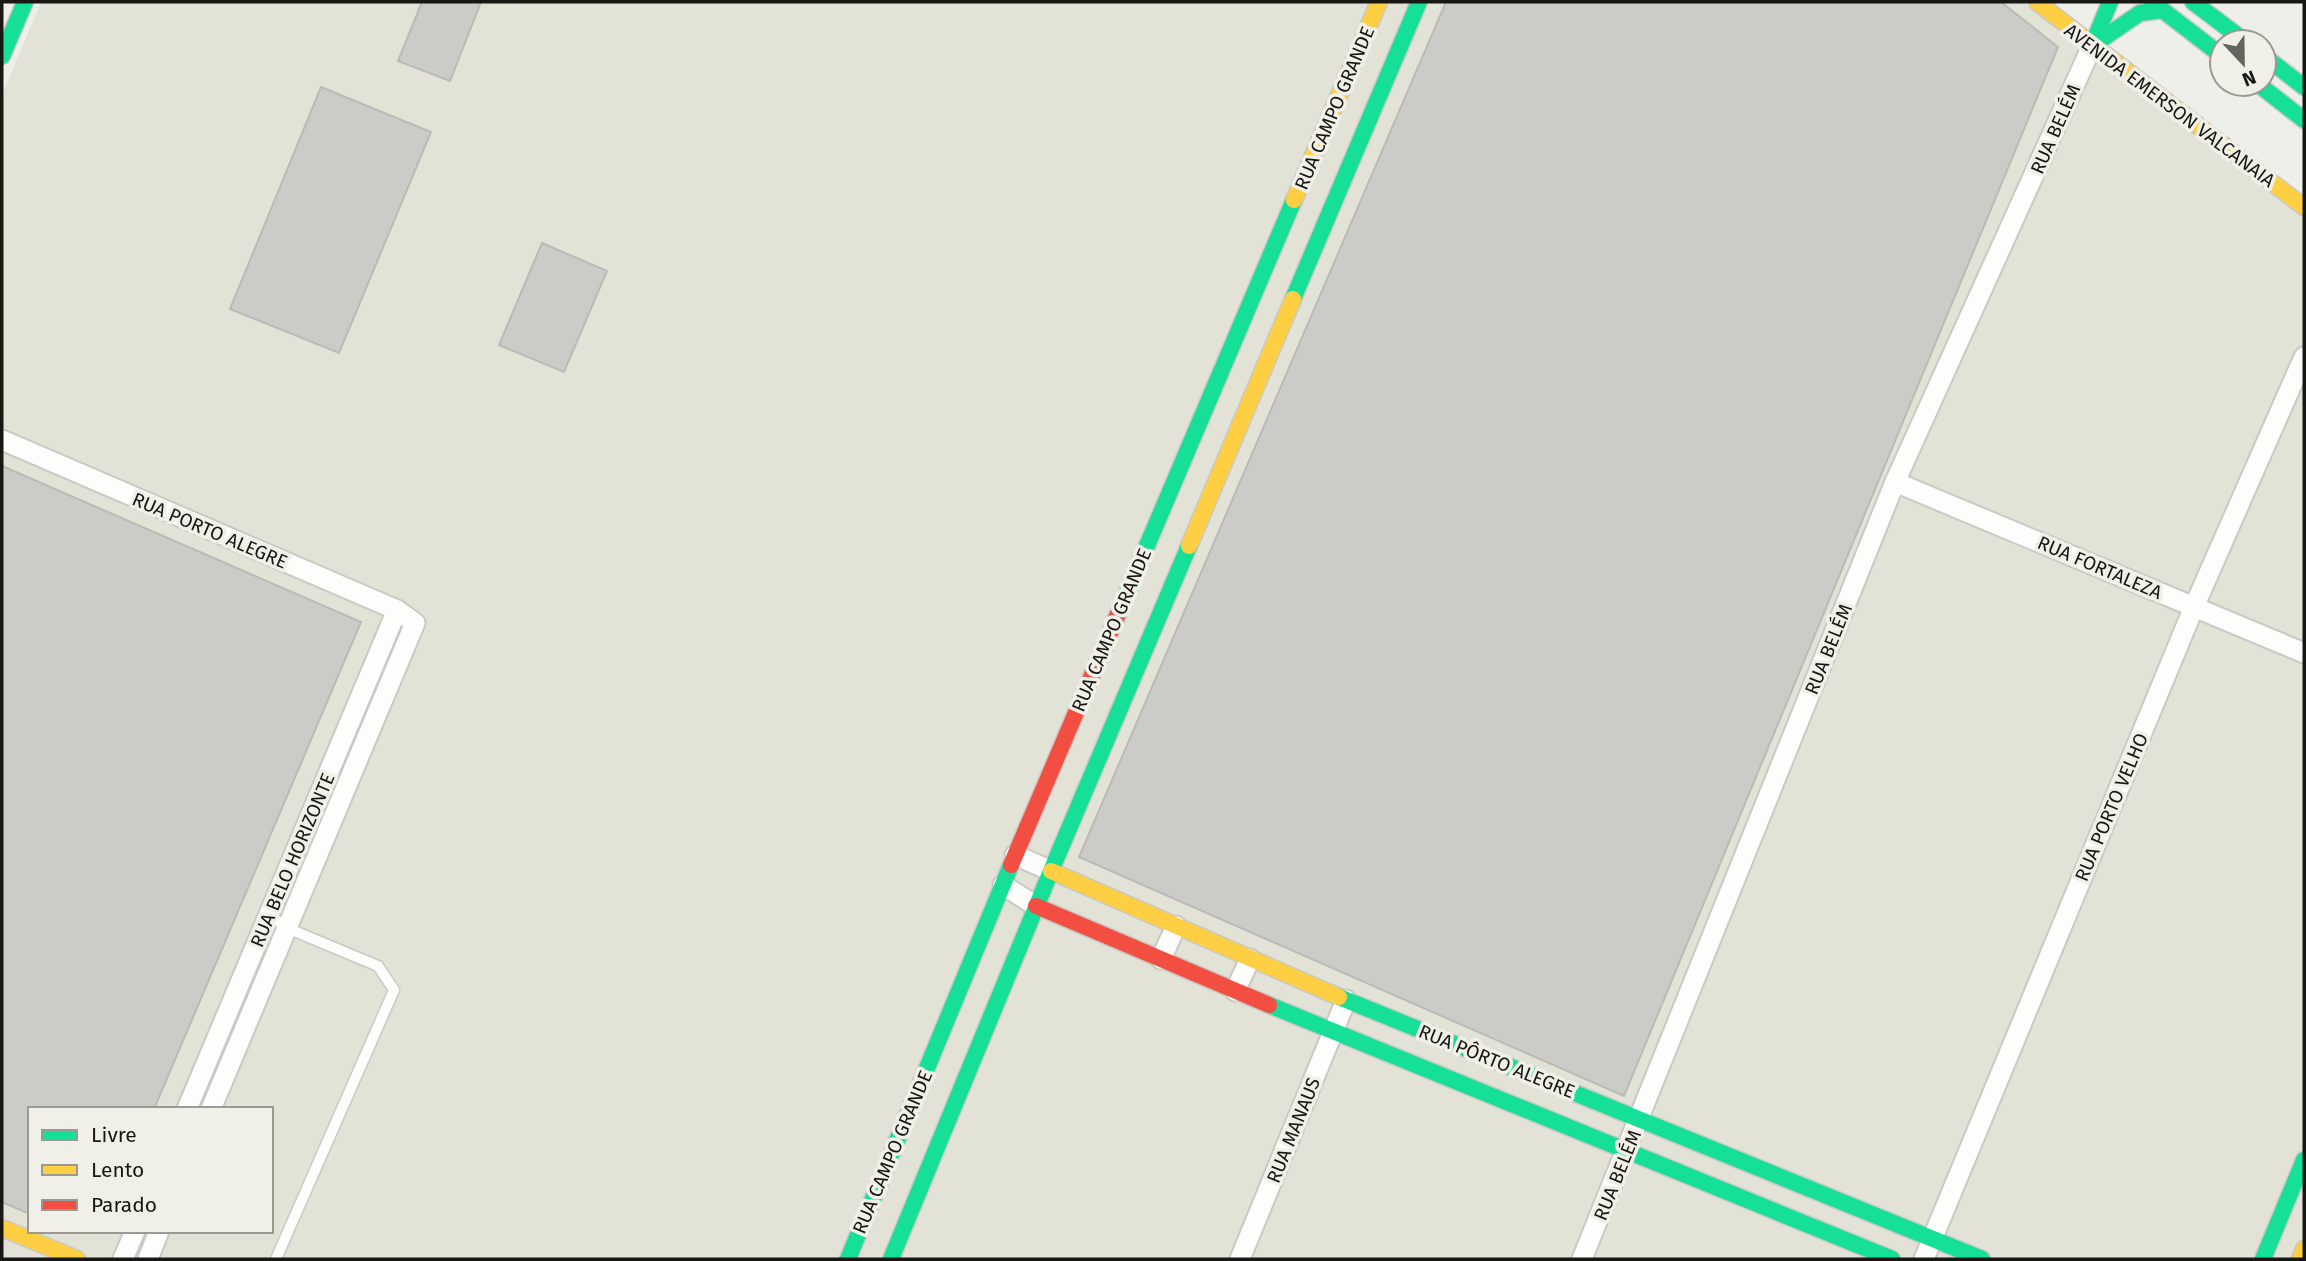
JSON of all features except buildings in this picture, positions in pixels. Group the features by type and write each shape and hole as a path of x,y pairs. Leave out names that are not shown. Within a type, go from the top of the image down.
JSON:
{"street":[{"path":"2,56 25,2"},
{"name":"RUA CAMPO GRANDE","path":"848,1259 1015,855 1379,2"},
{"name":"RUA CAMPO GRANDE","path":"891,1259 1036,906 1419,2"},
{"name":"AVENIDA EMERSON VALCANAIA","path":"2037,2 2304,207"},
{"path":"2092,46 2110,2"},
{"path":"2193,2 2227,28"},
{"path":"2092,46 2140,13 2157,6 2208,45"},
{"name":"RUA BELÉM","path":"1582,1259 1895,482 2092,46"},
{"path":"2278,67 2304,87"},
{"path":"2276,98 2304,120"},
{"name":"RUA PORTO VELHO","path":"1924,1259 2194,607 2304,357"},
{"name":"RUA PORTO ALEGRE","path":"2,440 397,610 415,623"},
{"name":"RUA FORTALEZA","path":"1895,482 2304,653"},
{"name":"RUA BELO HORIZONTE","path":"188,1107 397,610"},
{"name":"RUA BELO HORIZONTE","path":"212,1107 415,623"},
{"name":"RUA PÔRTO ALEGRE","path":"1015,855 1250,960 1982,1259"},
{"name":"RUA PÔRTO ALEGRE","path":"1003,885 1036,906 1235,991 1892,1259"},
{"path":"1161,959 1176,926"},
{"path":"1235,991 1250,960"},
{"name":"RUA MANAUS","path":"1240,1259 1346,1000"},
{"path":"1455,1081 1468,1049"},
{"path":"2263,1259 2304,1160"},
{"path":"1744,1197 1756,1166"},
{"path":"2,1228 77,1259"},
{"path":"123,1259 134,1233"},
{"path":"148,1259 158,1233"},
{"path":"2300,1259 2304,1249"}],"lane":[{"path":"269,915 287,928 378,966 394,990 276,1259"}],"shaded area":[{"path":"41,2 2023,2 2304,217 2304,1259 2,1259 2,95"}],"traffic: fast":[{"path":"2,56 25,2"},
{"path":"1293,299 1419,2"},
{"path":"2092,46 2110,2"},
{"path":"2152,2 2208,45"},
{"path":"2193,2 2227,28"},
{"path":"2092,46 2140,13 2162,10"},
{"path":"2278,67 2304,87"},
{"path":"2276,98 2304,120"},
{"path":"1118,614 1294,200"},
{"path":"891,1259 1189,546"},
{"path":"848,1259 1011,865"},
{"path":"1339,997 1982,1259"},
{"path":"1269,1005 1892,1259"},
{"path":"2263,1259 2304,1160"}],"traffic: slow":[{"path":"1294,200 1379,2"},
{"path":"2037,2 2304,207"},
{"path":"1189,546 1293,299"},
{"path":"1051,871 1339,997"},
{"path":"2,1228 77,1259"},
{"path":"2300,1259 2304,1249"}],"traffic: jam":[{"path":"1011,865 1118,614"},
{"path":"1036,906 1269,1005"}]}
